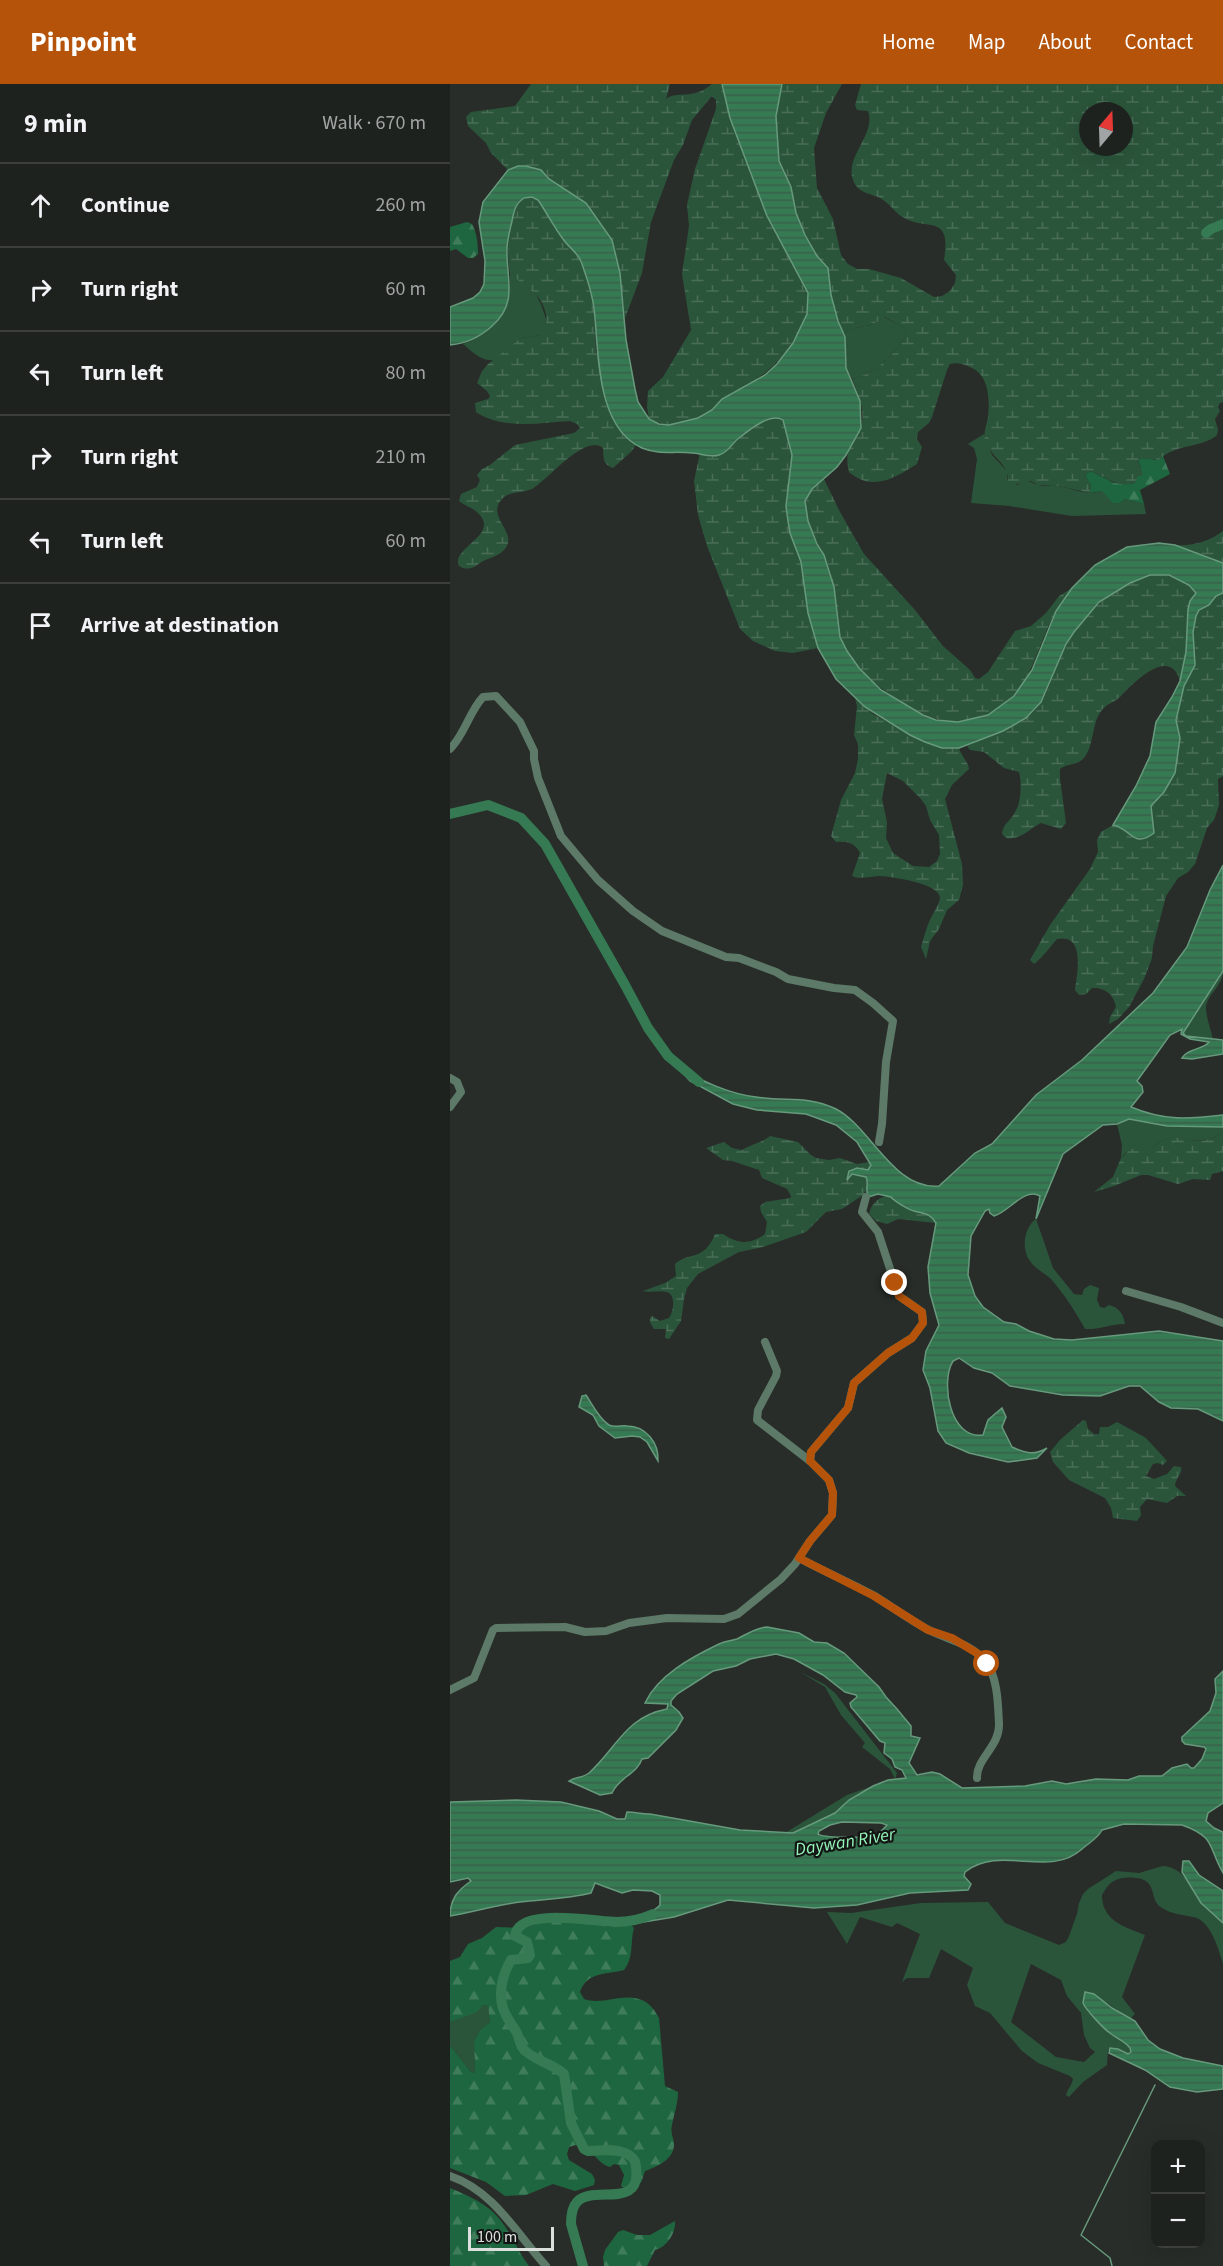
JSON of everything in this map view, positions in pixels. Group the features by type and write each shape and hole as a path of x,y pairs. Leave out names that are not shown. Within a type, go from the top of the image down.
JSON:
{"street":[{"path":"450,749 457,741 475,705 483,697 496,696 519,722 534,751 538,778 561,836 598,880 633,911 662,931 690,944 726,957 739,958 788,979 855,990 873,1003 892,1021 879,1142"},
{"path":"450,1078 457,1082 461,1092 450,1107"},
{"path":"810,1461 811,1452 848,1408 854,1383 888,1353 912,1338 923,1323 922,1312 899,1296 878,1232 862,1212 866,1197"},
{"path":"1126,1291 1181,1306 1223,1323"},
{"path":"450,1690 474,1678 496,1628 565,1627 585,1632 606,1631 629,1623 667,1618 724,1619 738,1614 781,1579 832,1515 833,1493 829,1480 810,1461 758,1420 758,1410 777,1371 765,1342"},
{"path":"799,1558 874,1596 928,1630 952,1638 980,1655 987,1664 995,1685 999,1726 994,1744 978,1768 977,1778"},
{"path":"450,2176 474,2186 488,2197 546,2266"}],"green space":[{"path":"531,84 670,84 666,99 675,95 692,94 712,84 722,84 731,118 768,217 800,273 805,284 809,307 806,318 794,340 779,360 763,375 698,418 682,423 665,424 649,419 647,407 648,391 663,377 691,330 682,274 689,226 687,205 695,169 716,109 716,100 712,96 692,120 683,145 674,160 651,222 642,273 625,318 620,273 612,240 586,203 545,174 518,166 508,170 491,153 486,143 468,126 466,117 471,112 515,106"},
{"path":"782,84 842,84 826,113 814,148 817,188 833,219 841,255 848,264 857,269 869,269 901,278 934,297 942,296 950,291 955,283 956,275 944,260 945,245 941,229 910,221 901,216 883,200 858,188 852,176 852,167 868,130 869,121 868,111 857,110 855,105 861,84 1223,84 1223,402 1218,407 1220,411 1215,419 1217,435 1173,451 1159,460 1140,458 1138,460 1143,475 1130,484 1113,482 1091,471 1085,475 1091,486 1090,493 1059,486 1038,485 1031,481 1012,485 1009,483 1006,470 985,440 989,403 985,383 978,372 972,368 953,363 947,370 929,423 918,432 917,439 922,447 917,464 883,481 866,481 858,478 849,472 847,459 863,417 852,379 868,373 892,355 907,332 885,317 844,333 841,330 831,295 828,268 817,256 805,235 796,213 791,187 779,161 776,116"},
{"path":"532,197 538,200 563,239 581,260 594,306 596,350 613,418 636,444 632,451 613,468 605,463 603,448 595,445 586,447 566,460 532,489 506,496 497,509 507,533 508,544 499,554 468,569 459,566 458,559 461,553 480,535 483,521 476,511 459,501 461,494 477,487 480,480 477,475 482,469 515,445 574,433 580,428 570,421 510,423 487,418 476,412 475,403 488,399 490,396 477,383 482,371 521,338 541,335 546,326 545,309 539,299 510,275 509,266 508,245 513,213 524,198"},
{"path":"467,222 472,224 477,239 478,254 473,258 468,258 456,249 450,251 450,227"},
{"path":"510,275 514,275 536,295 547,322 547,329 542,335 521,338 497,359 483,359 463,344 483,334 498,318 507,298"},
{"path":"884,317 907,332 903,340 884,362 868,373 852,379 846,368 844,333 873,324"},
{"path":"775,418 783,420 792,455 786,506 788,521 801,562 808,613 818,648 793,653 775,651 753,641 740,629 707,546 698,515 694,481 700,453 713,456 729,449 739,438 766,420"},
{"path":"984,434 992,455 1007,471 1007,479 1017,485 1027,481 1041,486 1059,486 1086,492 1102,491 1120,503 1125,499 1144,504 1146,514 1072,516 1009,506 971,503 977,459 974,448 968,444"},
{"path":"1163,456 1170,474 1140,490 1144,504 1125,499 1120,503 1113,503 1102,491 1090,493 1091,486 1085,475 1091,471 1114,483 1133,484 1141,468 1138,460 1141,458 1159,460"},
{"path":"823,477 864,554 915,610 943,646 970,670 975,678 979,679 988,672 1015,631 1031,626 1046,613 1059,596 1072,588 1054,615 1026,680 1006,703 993,712 966,721 933,718 889,694 860,669 840,637 831,574 807,517 808,495"},
{"path":"1223,531 1223,563 1175,545 1200,542"},
{"path":"1150,575 1176,578 1196,593 1188,609 1186,652 1180,681 1175,671 1168,666 1151,670 1118,699 1104,708 1096,721 1090,746 1084,758 1060,769 1066,823 1061,829 1041,823 1021,836 1006,838 1002,834 1003,830 1015,812 1020,798 1019,772 1004,768 984,752 970,750 967,746 1029,716 1040,704 1064,649 1083,621 1119,588"},
{"path":"1223,593 1223,776 1218,779 1219,805 1214,820 1207,828 1195,864 1178,878 1166,896 1152,958 1144,979 1129,1007 1118,1019 1109,1024 1116,1007 1111,995 1097,988 1092,988 1086,994 1079,995 1075,990 1078,956 1072,942 1057,939 1034,964 1030,960 1050,925 1090,869 1098,852 1097,840 1101,832 1113,825 1119,826 1134,838 1152,813 1151,806 1164,792 1175,773 1180,738 1176,720 1184,686 1195,665 1193,632 1196,616 1199,610"},
{"path":"855,698 873,714 925,742 942,748 959,748 969,769 952,785 945,799 962,864 963,885 959,900 947,910 939,929 930,941 926,959 921,947 940,898 938,893 932,888 904,879 852,876 860,853 848,842 836,842 831,836 841,800 855,773 858,759 858,744 854,735 857,706","holes":["887,773 903,781 926,806 930,820 939,835 940,854 937,861 929,867 913,866 893,853 886,838 887,822 882,799"]},
{"path":"1223,971 1220,982 1206,1005 1213,1039 1186,1036 1183,1033 1186,1027"},
{"path":"1129,1119 1167,1126 1223,1127 1223,1132 1206,1140 1168,1139 1149,1150 1127,1152 1121,1158 1122,1145 1117,1124"},
{"path":"1223,1132 1223,1171 1212,1174 1210,1180 1193,1179 1178,1184 1141,1175 1094,1192 1113,1177 1121,1158 1131,1149 1149,1150 1163,1140 1172,1138 1206,1140"},
{"path":"770,1136 798,1142 816,1158 829,1160 840,1158 857,1164 870,1162 872,1166 868,1172 854,1168 849,1170 848,1174 857,1173 866,1177 867,1189 863,1195 842,1209 826,1212 806,1232 763,1247 739,1252 698,1274 687,1288 681,1321 669,1339 665,1338 666,1329 654,1329 650,1318 652,1316 660,1321 669,1318 673,1308 672,1297 667,1292 643,1291 665,1283 676,1276 675,1264 706,1249 715,1234 723,1234 744,1242 765,1234 767,1222 760,1206 765,1202 791,1196 787,1189 762,1178 759,1170 723,1160 706,1148 724,1142 732,1148 742,1150"},
{"path":"886,1196 904,1206 930,1215 936,1223 898,1219 887,1224 876,1221 869,1214 870,1211 877,1201"},
{"path":"1036,1219 1053,1268 1074,1294 1082,1295 1084,1289 1090,1285 1099,1288 1097,1300 1100,1307 1104,1308 1109,1305 1116,1308 1122,1314 1125,1324 1085,1329 1056,1285 1027,1256 1026,1233"},
{"path":"1083,1420 1094,1434 1099,1434 1100,1427 1108,1427 1117,1422 1146,1438 1167,1461 1163,1465 1153,1464 1146,1476 1154,1479 1167,1474 1174,1466 1181,1467 1175,1486 1186,1496 1177,1496 1167,1503 1147,1499 1140,1507 1141,1515 1137,1521 1113,1518 1111,1508 1105,1498 1069,1480 1053,1462 1050,1452"},
{"path":"800,1672 824,1684 835,1693 897,1773 895,1779 890,1769 862,1747 865,1743 841,1715 825,1687"},
{"path":"873,1786 849,1800 835,1813 794,1833 785,1833 847,1795"},
{"path":"1163,1866 1182,1875 1202,1904 1223,1923 1223,1963 1213,1936 1205,1923 1199,1919 1162,1908 1146,1881 1127,1878 1117,1879 1110,1884 1102,1895 1103,1904 1110,1917 1145,1935 1122,1997 1135,2014 1130,2019 1107,2003 1087,2011 1112,2035 1128,2045 1131,2052 1128,2054 1118,2049 1108,2050 1107,2065 1083,2082 1069,2097 1066,2095 1073,2079 1070,2076 1038,2063 1022,2051 990,2013 975,2006 967,1985 973,1968 941,1949 929,1978 907,1978 902,1982 920,1934 897,1923 892,1927 860,1917 847,1944 827,1912 851,1913 921,1903 988,1902 1005,1923 1059,1945 1066,1942 1079,1903 1088,1889 1116,1871 1139,1873","holes":["1031,1964 1061,1980 1067,1996 1081,2013 1084,2035 1090,2048 1095,2052 1084,2062 1056,2057 1011,2022"]},
{"path":"561,1920 612,1927 631,1925 634,1928 631,1955 624,1970 598,1975 587,1980 580,1992 584,1999 593,2001 623,1998 643,2000 659,2018 665,2086 678,2092 671,2127 674,2149 664,2162 645,2171 641,2183 632,2183 625,2188 621,2186 624,2175 619,2165 614,2164 610,2167 604,2164 582,2145 569,2147 567,2154 569,2160 592,2174 595,2180 594,2185 575,2191 553,2184 526,2195 505,2196 486,2182 450,2168 450,2045 470,2071 475,2073 474,2041 480,2030 490,2022 488,2006 483,2005 477,2012 450,2022 450,1961 460,1957 468,1944 482,1938 496,1927 525,1928 539,1923"},
{"path":"483,2005 488,2006 490,2022 480,2030 474,2041 475,2073 470,2071 450,2045 450,2022"},
{"path":"450,2188 473,2198 493,2212 529,2266 450,2266"},
{"path":"675,2221 670,2239 655,2250 647,2266 604,2266 605,2250 618,2232 623,2230 637,2235 650,2235"}],"water":[{"path":"722,84 782,84 776,116 779,161 791,187 796,213 805,235 817,256 828,268 831,295 845,337 846,368 860,401 861,428 837,467 812,489 805,501 808,521 824,555 834,587 840,637 859,668 881,690 923,715 936,720 958,722 988,715 1014,696 1032,670 1056,611 1072,588 1095,565 1127,547 1159,543 1175,545 1223,563 1223,593 1199,610 1196,616 1193,632 1195,665 1184,686 1176,720 1180,738 1175,773 1164,792 1151,806 1154,833 1147,837 1137,839 1113,825 1136,786 1150,756 1156,722 1180,681 1186,652 1188,609 1196,593 1189,585 1169,575 1150,575 1130,583 1099,602 1066,644 1041,702 1026,718 1003,731 959,748 942,748 910,735 865,707 836,679 818,648 808,613 801,562 788,521 786,506 792,455 783,420 772,418 760,423 739,438 725,452 712,456 642,448 627,438 615,423 607,406 602,386 593,302 581,260 565,242 538,200 532,197 524,198 514,211 507,246 508,300 500,318 477,337 450,345 450,307 473,298 484,284 485,261 479,222 483,202 508,170 526,166 541,170 549,179 586,203 612,240 620,273 626,340 635,389 638,402 649,419 659,424 669,425 698,418 712,410 722,399 765,375 777,364 793,343 807,314 808,293 767,216 730,118"},
{"path":"1223,865 1223,971 1183,1033 1186,1036 1223,1040 1223,1054 1192,1059 1182,1058 1188,1052 1209,1042 1190,1039 1181,1034 1182,1029 1170,1035 1137,1081 1142,1086 1143,1092 1131,1107 1154,1115 1176,1118 1223,1115 1223,1127 1167,1126 1129,1119 1117,1124 1103,1125 1063,1154 1036,1219 1040,1196 1034,1194 1022,1197 1000,1214 994,1216 989,1209 985,1211 971,1236 968,1275 975,1296 983,1307 1004,1322 1016,1324 1054,1339 1072,1340 1159,1331 1223,1341 1223,1421 1198,1409 1171,1408 1159,1402 1140,1386 1129,1386 1100,1396 1063,1395 1010,1386 992,1373 974,1368 959,1358 953,1361 949,1370 948,1395 956,1419 963,1428 972,1434 983,1435 988,1420 1002,1408 1006,1417 1002,1427 1012,1447 1030,1453 1047,1448 1037,1458 1008,1462 969,1453 946,1443 938,1431 930,1388 923,1370 926,1351 939,1325 930,1293 928,1267 936,1223 929,1215 909,1209 891,1197 878,1194 868,1197 866,1177 852,1174 847,1180 849,1171 857,1168 868,1170 871,1165 857,1142 836,1125 806,1114 757,1110 733,1104 690,1081 679,1069 736,1093 815,1102 836,1109 849,1118 883,1156 908,1178 923,1185 939,1186 975,1153 992,1144 1036,1095 1082,1060 1153,993 1187,947 1210,890"},
{"path":"586,1395 599,1415 609,1425 634,1427 645,1432 654,1442 658,1461 647,1442 640,1437 615,1438 599,1426 593,1415 579,1407 582,1396"},
{"name":"Daywan River","path":"763,1628 799,1633 814,1642 827,1643 844,1653 879,1687 911,1726 911,1736 920,1738 909,1763 917,1775 932,1772 940,1774 962,1788 1025,1786 1052,1781 1066,1784 1096,1779 1128,1780 1139,1776 1162,1776 1172,1768 1187,1764 1194,1768 1202,1759 1206,1749 1185,1744 1182,1737 1210,1711 1216,1693 1215,1679 1223,1671 1223,1803 1208,1813 1206,1821 1223,1832 1223,1873 1210,1844 1193,1829 1182,1825 1124,1824 1102,1830 1082,1849 1069,1857 1055,1861 1009,1860 979,1864 965,1872 964,1876 971,1884 968,1890 910,1893 857,1905 814,1908 728,1900 674,1917 638,1923 660,1905 660,1895 652,1891 633,1890 622,1893 595,1883 591,1893 511,1903 450,1916 451,1905 456,1895 471,1881 468,1878 450,1882 450,1802 516,1800 561,1802 599,1811 617,1819 625,1819 627,1812 630,1812 740,1830 793,1833 835,1813 849,1800 873,1786 888,1780 906,1778 902,1770 895,1767 892,1759 884,1753 885,1743 880,1741 851,1707 850,1703 857,1697 856,1695 845,1692 823,1675 794,1659 776,1654 750,1659 736,1666 713,1671 677,1694 671,1701 671,1705 683,1718 676,1730 648,1758 642,1759 636,1769 619,1783 612,1793 600,1795 569,1781 589,1773 631,1726 653,1713 667,1709 668,1704 645,1703 667,1675 687,1661 721,1643","holes":["842,1822 887,1825 880,1832 871,1836 843,1837 818,1834 830,1825"]},
{"path":"1183,1861 1189,1861 1199,1875 1223,1891 1223,1923 1201,1903 1182,1872"},
{"path":"1085,1992 1094,1994 1135,2021 1148,2040 1160,2049 1183,2058 1223,2066 1223,2089 1197,2092 1170,2087 1145,2070 1109,2053 1110,2048 1128,2054 1131,2052 1128,2046 1107,2031 1088,2010 1083,2003"}],"waterway":[{"path":"1206,233 1223,224"},
{"path":"450,814 488,805 521,818 545,844 648,1028 668,1056 699,1082"},
{"path":"583,2266 571,2224 574,2207 584,2197 624,2193 632,2188 636,2180 635,2162 630,2155 621,2151 584,2149 571,2123 564,2074 523,2049 517,2033 506,2016 501,2000 502,1986 511,1960 528,1958 530,1955 527,1942 515,1936 519,1927 529,1921 560,1918 621,1922 653,1914"},
{"path":"1112,2266 1110,2258 1081,2235 1155,2085"}],"route":[{"path":"895,1283 899,1296 922,1312 923,1323 912,1338 888,1353 854,1383 848,1408 811,1452 810,1461 829,1480 833,1493 832,1515 799,1558 874,1596 928,1630 952,1638 980,1655 987,1664"}]}
